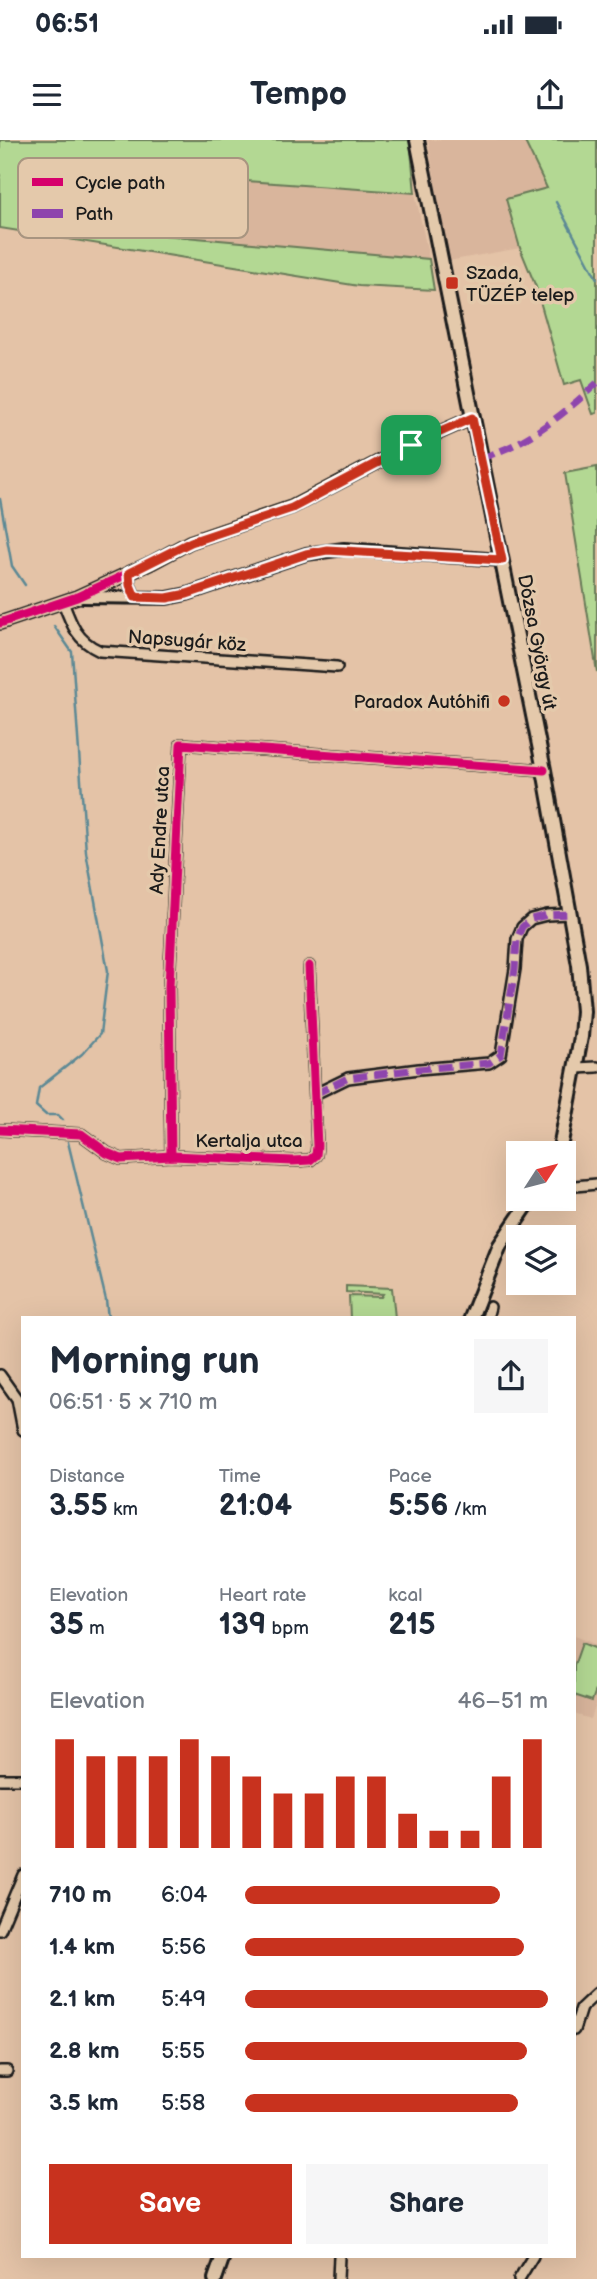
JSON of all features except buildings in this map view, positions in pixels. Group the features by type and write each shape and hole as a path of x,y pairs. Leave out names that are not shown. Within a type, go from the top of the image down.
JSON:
{"main road":[{"name":"Dózsa György út","path":"417,140 544,770 579,965 583,1011 576,1068 561,1141"},
{"path":"472,1316 500,1245 523,1211"},
{"path":"215,2279 222,2258"}],"street":[{"path":"0,623 77,597 191,542 292,508 411,445 472,418"},
{"path":"77,597 167,598 187,594 306,554 327,550 502,560"},
{"path":"129,573 135,597"},
{"name":"Napsugár köz","path":"63,602 70,621 82,640 100,651 337,667"},
{"name":"Ady Endre utca","path":"171,1156 169,986 181,744 544,770"},
{"path":"315,1094 348,1078 489,1063 496,1060 501,1055 515,969 517,939 522,927 531,919 570,914"},
{"name":"Kertalja utca","path":"0,1130 81,1134 107,1153 121,1159 171,1156 310,1160 316,1155 317,1146 309,966"},
{"path":"576,1068 597,1067"},
{"path":"576,1186 597,1184"},
{"path":"488,1316 490,1307"},
{"path":"0,1375 17,1399 21,1420"},
{"path":"0,1779 21,1779"},
{"path":"0,1930 21,1880"},
{"path":"576,2024 581,2008 597,1993"},
{"path":"338,2279 339,2258"},
{"path":"519,2279 532,2258"}],"shaded area":[{"path":"428,140 524,140 547,188 506,199 520,248 448,261"},
{"path":"248,181 415,193 429,259 187,238 248,238"},
{"path":"576,1637 597,1645 597,1701 591,1719 576,1715"}],"green space":[{"path":"0,140 410,140 415,193 248,181 248,158 18,158 18,231 0,228"},
{"path":"524,140 597,140 597,413 593,414 581,380 564,385 536,287 520,248 506,199 547,188"},
{"path":"62,238 196,238 429,259 434,290 359,286"},
{"path":"597,467 597,672 565,473"},
{"path":"346,1286 392,1288 395,1316 350,1316 349,1296 381,1297 383,1294 346,1292"},
{"path":"582,1643 597,1649 597,1687 592,1701 576,1696 576,1660"}],"waterway":[{"path":"556,202 597,279"},
{"path":"0,499 12,566 25,585"},
{"path":"54,626 72,652 86,852 108,971 100,1034 82,1054 39,1088 36,1106 46,1115 58,1115 63,1120"},
{"path":"68,1142 108,1316"}],"marked path":[{"path":"481,458 529,437 597,383"},
{"path":"315,1094 348,1078 489,1063 501,1055 515,969 517,939 522,927 531,919 570,914"}],"cycle path":[{"path":"0,623 77,597 190,542 292,507 411,445 472,418"},
{"path":"171,1156 169,986 181,744 544,770"},
{"path":"0,1130 81,1134 107,1153 121,1159 171,1156 310,1160 316,1155 317,1146 309,966"}],"place":[{"name":"Szada, TÜZÉP telep","path":"452,283"},
{"name":"Paradox Autóhifi","path":"504,701"}],"route":[{"path":"472,418 502,560 327,550 306,554 187,594 167,598 135,597 129,573 176,548 220,530 292,508 411,445 472,418"}]}
